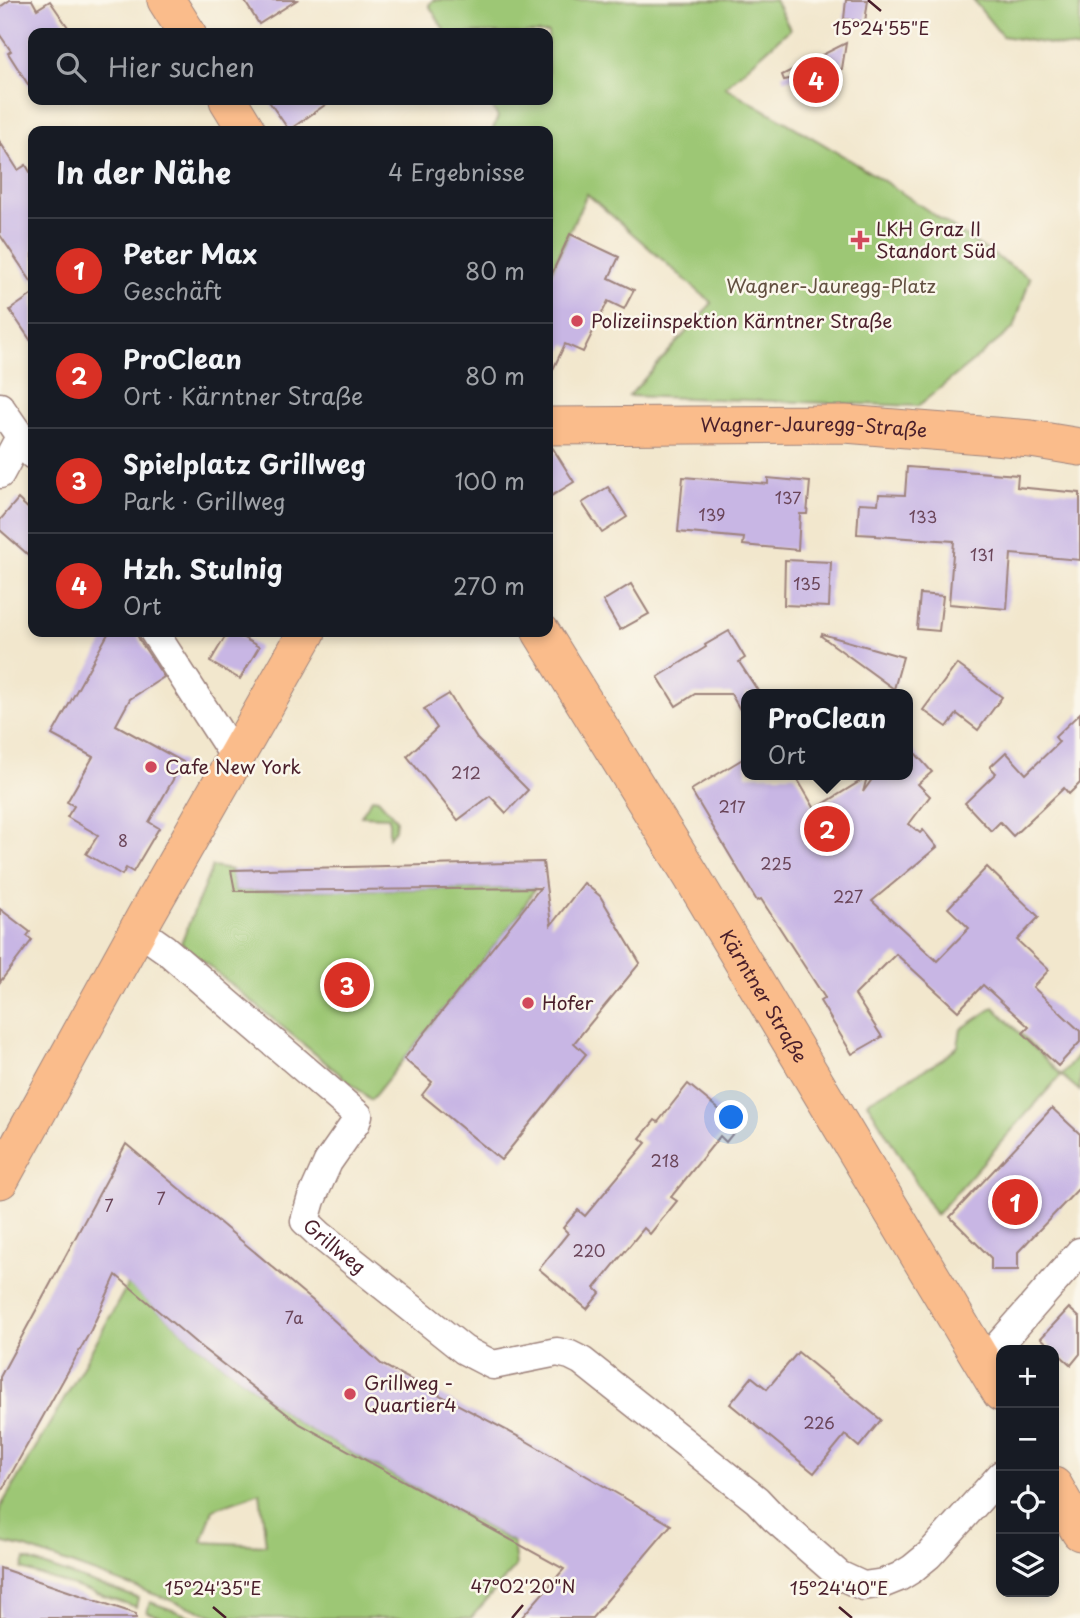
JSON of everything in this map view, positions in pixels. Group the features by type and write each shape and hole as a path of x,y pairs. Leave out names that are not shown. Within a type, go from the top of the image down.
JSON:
{"main road":[{"path":"166,0 184,28"},
{"path":"231,105 244,126"},
{"name":"Wagner-Jauregg-Straße","path":"553,426 845,424 1031,439 1080,447"},
{"path":"0,1180 304,637"},
{"name":"Kärntner Straße","path":"544,637 691,875 996,1384"},
{"path":"1059,1495 1080,1532"}],"street":[{"path":"0,407 27,446 0,474"},
{"path":"156,637 235,757"},
{"name":"Grillweg","path":"138,930 173,956 358,1115 328,1162 305,1221 464,1350 494,1365 556,1352 582,1361 747,1492 839,1575 863,1586 884,1583 912,1569 929,1555 996,1481"},
{"path":"984,1362 1080,1252"}],"green space":[{"name":"Wagner-Jauregg-Platz","path":"433,0 775,0 790,29 725,87 875,175 1030,278 1014,328 918,406 629,396 712,303 587,194 553,267 553,126 494,126 498,117 491,105 553,105 553,28 443,28 429,5"},
{"path":"973,0 1080,0 1080,49 1002,36"},
{"path":"372,798 378,799 396,819 395,830 389,837 389,817 361,816"},
{"path":"212,867 231,870 235,891 535,888 518,916 371,1100 181,943"},
{"path":"994,1007 1061,1075 936,1215 867,1102 943,1059 958,1046 961,1029"},
{"path":"1080,1052 1080,1091 1061,1075"},
{"path":"128,1284 202,1348 300,1424 513,1542 516,1566 471,1618 220,1618 26,1548 0,1542 0,1508","holes":["260,1492 266,1545 202,1542 213,1509"]},
{"path":"25,1559 138,1598 136,1607 22,1569"},
{"path":"150,1602 195,1618 164,1618 147,1612"}],"building":[{"path":"10,0 32,0 37,9 50,1 69,28 28,28 28,84 0,35 0,7"},
{"path":"244,0 297,0 259,24"},
{"path":"846,0 868,0 865,22 844,19"},
{"path":"846,43 842,69 784,80 782,75"},
{"path":"272,105 325,105 295,126 286,126"},
{"path":"0,142 18,170 26,165 28,168 28,277 0,235"},
{"path":"570,234 619,257 609,278 634,290 624,309 608,301 583,352 565,344 553,369 553,271"},
{"path":"28,297 28,337 10,310"},
{"path":"553,449 574,482 553,495"},
{"path":"907,467 1018,475 1017,487 1080,493 1080,560 1011,554 1007,609 949,604 954,541 857,534 859,503 878,504 879,494 905,495"},
{"path":"683,477 768,484 768,478 810,482 807,514 800,514 798,550 743,545 744,538 678,532"},
{"path":"608,487 627,517 602,533 582,503"},
{"path":"18,499 28,508 28,555 0,530 0,520"},
{"path":"785,560 831,562 829,607 784,605"},
{"path":"631,584 649,614 620,630 603,601"},
{"path":"920,594 943,596 939,631 917,629"},
{"path":"729,631 745,658 739,662 757,689 741,689 741,711 731,694 695,694 676,706 658,677 706,647 705,645"},
{"path":"822,634 903,657 894,689 821,636"},
{"path":"106,637 138,637 164,677 130,699 116,725 183,762 149,822 159,828 133,872 126,868 122,875 86,854 98,835 67,817 74,806 67,802 93,757 52,735"},
{"path":"225,637 242,637 259,647 240,679 210,662"},
{"path":"957,664 1002,697 978,730 957,714 947,727 923,710"},
{"path":"449,694 477,739 528,790 506,813 490,796 458,820 407,756 437,728 424,709"},
{"path":"1080,713 1080,783 1069,794 1064,788 1013,836 1000,822 991,831 965,803 996,773 990,767 1006,752 1026,774 1059,742 1055,737"},
{"path":"913,751 932,772 918,784 930,796 909,824 920,833 923,830 937,847 872,901 937,961 969,928 948,908 987,867 1039,917 1017,940 1049,970 1033,987 1080,1031 1080,1042 1058,1066 1023,1033 1029,1027 983,985 958,1011 896,954 855,995 882,1037 852,1054 820,1001 825,998 761,899 757,901 691,790 741,760 741,780 798,780 815,809 866,780 863,792 871,780 913,780"},
{"name":"Hofer","path":"543,862 551,925 584,883 600,896 640,963 574,1043 586,1054 501,1160 422,1095 432,1082 404,1059 540,888 235,891 231,870"},
{"path":"0,909 30,932 27,936 32,940 0,982"},
{"path":"688,1084 739,1126 726,1142 720,1136 671,1197 677,1201 650,1234 644,1228 595,1288 600,1293 587,1309 539,1269 568,1233 563,1228 578,1210 585,1216 646,1143 640,1138 655,1120 658,1122"},
{"path":"1052,1108 1080,1134 1080,1187 1018,1252 1018,1270 991,1270 991,1258 950,1217"},
{"name":"Grillweg - Quartier4","path":"126,1144 312,1300 381,1364 523,1439 671,1525 592,1618 521,1618 564,1569 300,1424 202,1348 116,1275 91,1330 0,1494 0,1377"},
{"path":"1069,1308 1080,1318 1080,1354 1071,1365 1059,1354 1059,1345 1049,1345 1041,1338"},
{"path":"798,1352 881,1420 859,1447 845,1435 814,1473 730,1404 752,1377 767,1389"},
{"path":"0,1568 136,1614 136,1618 0,1618"}],"place":[{"name":"Hzh. Stulnig","path":"816,80"},
{"name":"LKH Graz II Standort Süd","path":"860,240"},
{"name":"Polizeiinspektion Kärntner Straße","path":"577,321"},
{"name":"Cafe New York","path":"151,767"},
{"name":"ProClean","path":"827,829"},
{"name":"Spielplatz Grillweg","path":"347,985"},
{"name":"Hofer","path":"528,1003"},
{"name":"Peter Max","path":"1015,1202"},
{"name":"Grillweg - Quartier4","path":"350,1394"}]}
